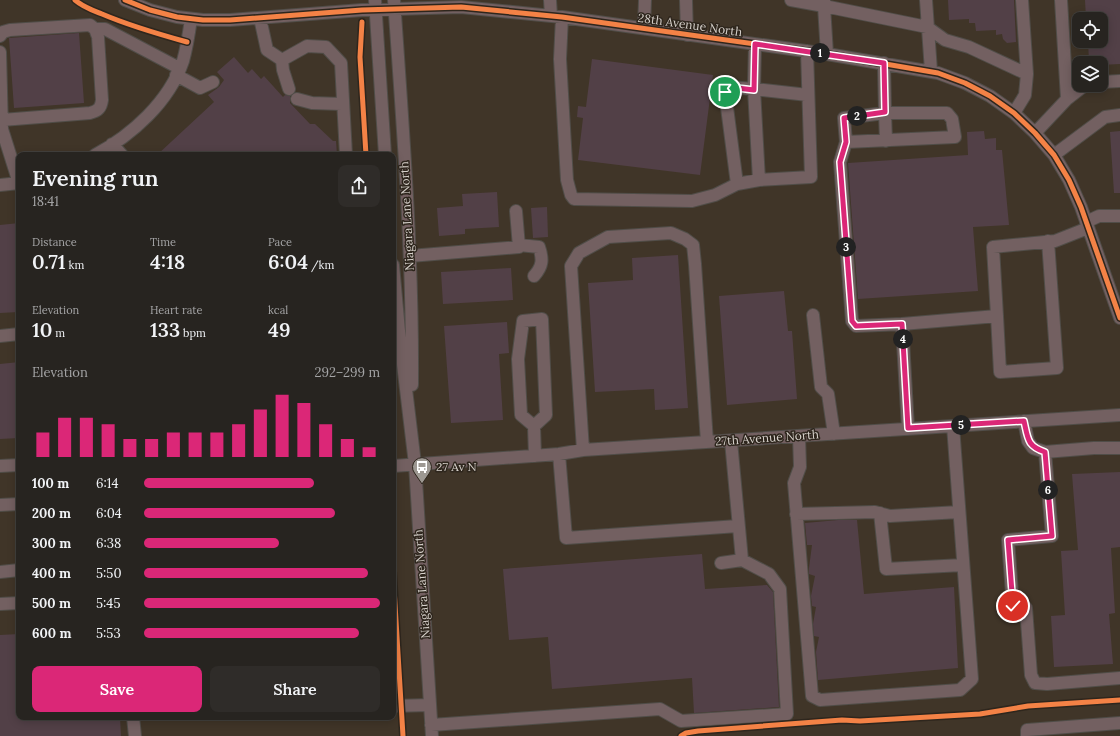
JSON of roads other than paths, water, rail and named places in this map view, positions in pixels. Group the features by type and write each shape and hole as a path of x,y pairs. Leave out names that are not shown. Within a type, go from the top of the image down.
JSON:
{"street":[{"name":"28th Avenue North","path":"125,0 150,10 191,19 230,20 376,5 439,4 461,7 489,5 687,35 807,51 931,71 965,83 990,96 1014,113 1035,133 1054,155 1069,180 1117,300 1120,318"},
{"path":"550,0 557,16 567,180 571,195 574,199 692,201 715,195 736,184 758,180 811,177 807,51"},
{"path":"644,28 645,0"},
{"path":"686,0 687,35"},
{"path":"791,0 824,3 928,27 945,40 969,47 1027,74"},
{"path":"926,0 931,71"},
{"path":"1014,113 1024,95 1027,74 1022,0"},
{"path":"1061,0 1067,99"},
{"path":"824,3 827,54"},
{"name":"Niagara Lane North","path":"394,4 410,256 413,331 412,432"},
{"name":"Niagara Lane North","path":"376,5 385,152"},
{"path":"260,18 267,50 282,60"},
{"path":"100,152 141,121 159,104 178,72 189,37 191,19"},
{"path":"0,36 3,32 90,24 95,29 98,36 102,100 98,111 90,113 2,120"},
{"path":"95,29 105,29 178,72 200,88 213,82"},
{"path":"755,44 754,90 758,180"},
{"path":"282,60 307,46 326,47 341,63 346,152"},
{"path":"0,52 2,130 16,174"},
{"path":"282,60 283,70 293,94 312,103 342,104"},
{"path":"884,63 886,141"},
{"path":"1108,81 1120,80"},
{"path":"736,184 725,92 729,87 808,95"},
{"path":"1035,133 1067,99 1076,92"},
{"path":"846,142 955,137 952,119 947,113 885,112 844,118 846,142 840,162 852,321 856,326 902,324 997,316"},
{"path":"1054,155 1105,117 1120,116"},
{"path":"112,144 119,152"},
{"path":"0,185 16,183"},
{"path":"516,211 519,245"},
{"path":"1048,241 1057,368 1000,372 993,247 1055,240 1087,225 1098,216 1120,216"},
{"path":"583,450 571,266 579,253 608,237 671,233 685,239 693,246 707,442"},
{"path":"410,256 519,247 519,245 539,247 542,258 541,269 534,276"},
{"path":"396,293 411,292"},
{"path":"813,315 821,387 828,394 834,434"},
{"path":"534,426 546,415 542,319 523,321 518,359 521,415 534,426 535,456"},
{"path":"902,324 908,428"},
{"name":"Niagara Lane North","path":"396,332 412,432 415,464 431,730"},
{"path":"0,336 16,334"},
{"name":"27th Avenue North","path":"396,466 559,454 583,450 1120,415"},
{"path":"1024,421 1028,441 1034,448 1045,452 1094,448 1120,448"},
{"path":"799,436 800,467 794,483 796,514 812,696 820,700 960,690 972,679 953,426"},
{"path":"731,441 742,560"},
{"path":"1045,452 1052,536 1008,540 1013,606 1026,608 1031,675 1035,684 1120,678"},
{"path":"559,454 566,538 738,526"},
{"path":"0,466 16,465"},
{"path":"0,505 16,504"},
{"path":"796,514 875,512 890,516 959,512"},
{"path":"880,513 886,569 963,565"},
{"path":"431,730 660,710 681,721 787,714 780,589 769,574 742,560 721,563"},
{"path":"0,572 16,570"},
{"path":"0,604 16,603"},
{"path":"396,706 430,705"},
{"path":"134,720 135,736"},
{"path":"1027,736 1027,730 1120,723"}],"place":[{"name":"27 Av N","path":"422,484"}]}
